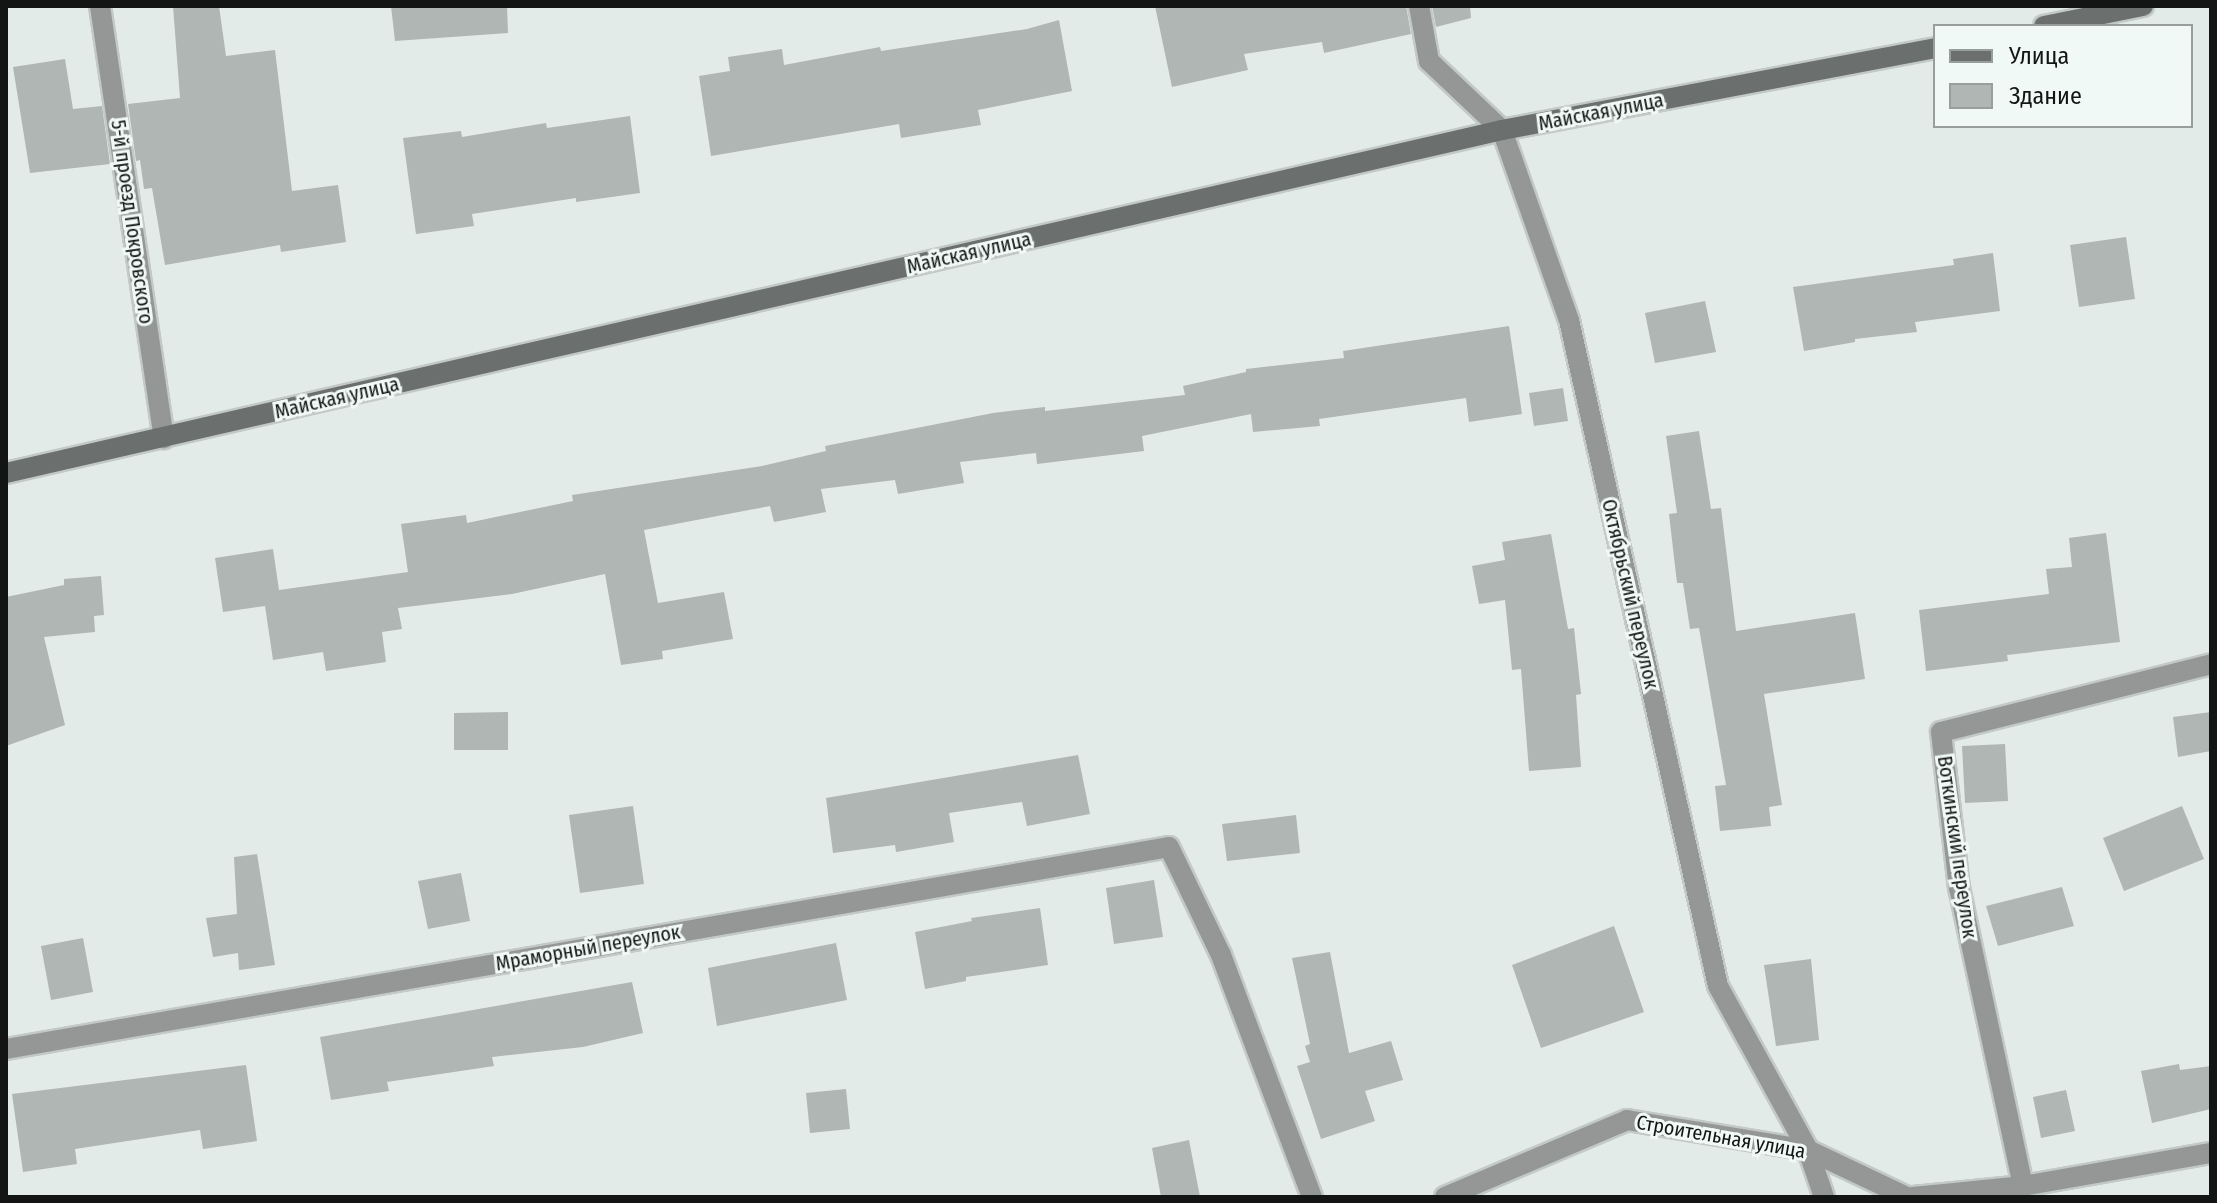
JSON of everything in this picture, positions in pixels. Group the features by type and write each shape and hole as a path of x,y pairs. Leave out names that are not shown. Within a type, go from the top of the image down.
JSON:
{"street":[{"name":"5-й проезд Покровского","path":"100,6 164,438"},
{"name":"Октябрьский переулок","path":"1419,6 1429,61 1502,130 1569,320 1718,986 1808,1150 1824,1197"},
{"path":"2054,24 2143,6"},
{"name":"Майская улица","path":"6,473 1502,130 1933,48"},
{"name":"Воткинский переулок","path":"2023,1186 1959,888 1941,732 2211,664"},
{"name":"Мраморный переулок","path":"6,1049 1169,847 1221,955 1312,1197"},
{"name":"Строительная улица","path":"1445,1197 1627,1120 1808,1150 1907,1197"},
{"path":"1913,1197 2023,1186 2211,1153"}],"building":[{"path":"173,6 219,6 226,56 275,50 292,191 338,185 346,242 281,252 280,245 165,265 152,188 144,189 140,160 136,161 128,104 180,98"},
{"path":"391,6 507,6 508,33 395,41"},
{"path":"1155,6 1406,6 1411,34 1324,53 1322,42 1244,54 1248,70 1172,87"},
{"path":"1432,6 1470,6 1471,18 1436,27"},
{"path":"1059,20 1072,91 978,110 981,125 901,138 899,124 711,156 699,76 730,71 728,57 782,49 784,65 880,47 881,51 1027,29"},
{"path":"65,59 73,109 102,106 110,164 30,173 13,67"},
{"path":"630,116 640,193 576,202 576,198 472,214 474,226 416,234 403,138 461,131 462,137 546,123 547,128"},
{"path":"2126,237 2135,299 2079,307 2070,245"},
{"path":"1993,253 2000,311 1915,322 1917,332 1855,339 1855,342 1804,351 1793,287 1954,265 1953,259"},
{"path":"1705,301 1716,352 1655,363 1645,313"},
{"path":"1509,326 1522,414 1469,422 1466,398 1319,419 1320,426 1253,432 1251,414 1142,436 1144,451 1037,464 1036,453 960,462 964,483 898,494 895,480 821,489 826,512 774,522 770,506 644,530 658,603 724,592 733,639 662,651 663,659 621,665 605,574 512,594 398,608 402,629 382,632 386,662 326,671 323,652 273,660 265,606 223,612 215,558 273,549 279,590 408,572 401,524 466,515 467,523 573,501 572,495 762,466 826,451 825,446 993,413 1045,407 1045,411 1185,395 1183,386 1246,372 1246,369 1344,358 1343,351"},
{"path":"1563,388 1568,421 1534,426 1529,393"},
{"path":"1699,431 1711,509 1721,508 1736,631 1855,613 1865,679 1764,694 1782,805 1769,807 1771,826 1720,831 1715,786 1726,785 1699,628 1690,629 1683,583 1677,583 1669,514 1677,513 1666,436"},
{"path":"2106,533 2120,642 2007,655 2008,661 1926,671 1919,610 2049,594 2046,569 2072,567 2069,538"},
{"path":"1551,534 1568,629 1574,628 1581,694 1576,695 1581,767 1529,771 1521,669 1512,670 1505,600 1479,604 1472,566 1505,560 1502,542"},
{"path":"101,576 104,615 94,616 95,632 44,637 65,725 6,746 6,597 64,585 64,579"},
{"path":"508,712 508,750 454,750 454,713"},
{"path":"2211,712 2211,751 2178,757 2173,717"},
{"path":"2005,744 2008,801 1965,803 1962,746"},
{"path":"1078,755 1090,814 1027,826 1022,802 949,813 954,842 896,852 895,845 833,853 826,798"},
{"path":"633,806 644,884 580,893 569,815"},
{"path":"2182,806 2204,859 2124,891 2103,838"},
{"path":"1296,815 1300,853 1227,861 1222,824"},
{"path":"257,854 275,965 239,970 238,953 213,957 206,918 237,914 234,857"},
{"path":"461,873 470,921 428,929 418,881"},
{"path":"1154,880 1163,937 1114,944 1106,888"},
{"path":"2062,887 2074,926 1998,946 1986,906"},
{"path":"1040,908 1048,965 966,977 966,981 925,989 915,932 972,921 971,918"},
{"path":"1614,926 1644,1012 1541,1048 1512,965"},
{"path":"83,938 93,992 51,1000 41,946"},
{"path":"836,943 847,1000 717,1026 708,968"},
{"path":"1330,952 1349,1053 1391,1041 1403,1080 1365,1091 1375,1121 1321,1139 1297,1066 1310,1062 1305,1046 1310,1044 1292,958"},
{"path":"1811,959 1819,1040 1776,1046 1764,965"},
{"path":"632,982 643,1033 583,1047 492,1057 494,1066 387,1082 389,1091 331,1100 320,1037"},
{"path":"2179,1064 2180,1070 2211,1066 2211,1109 2152,1123 2141,1071"},
{"path":"246,1065 257,1141 203,1149 200,1130 75,1149 77,1164 23,1172 12,1094"},
{"path":"846,1089 850,1129 810,1133 806,1093"},
{"path":"2066,1090 2075,1131 2041,1138 2033,1097"},
{"path":"1189,1140 1200,1197 1161,1197 1152,1148"}]}
